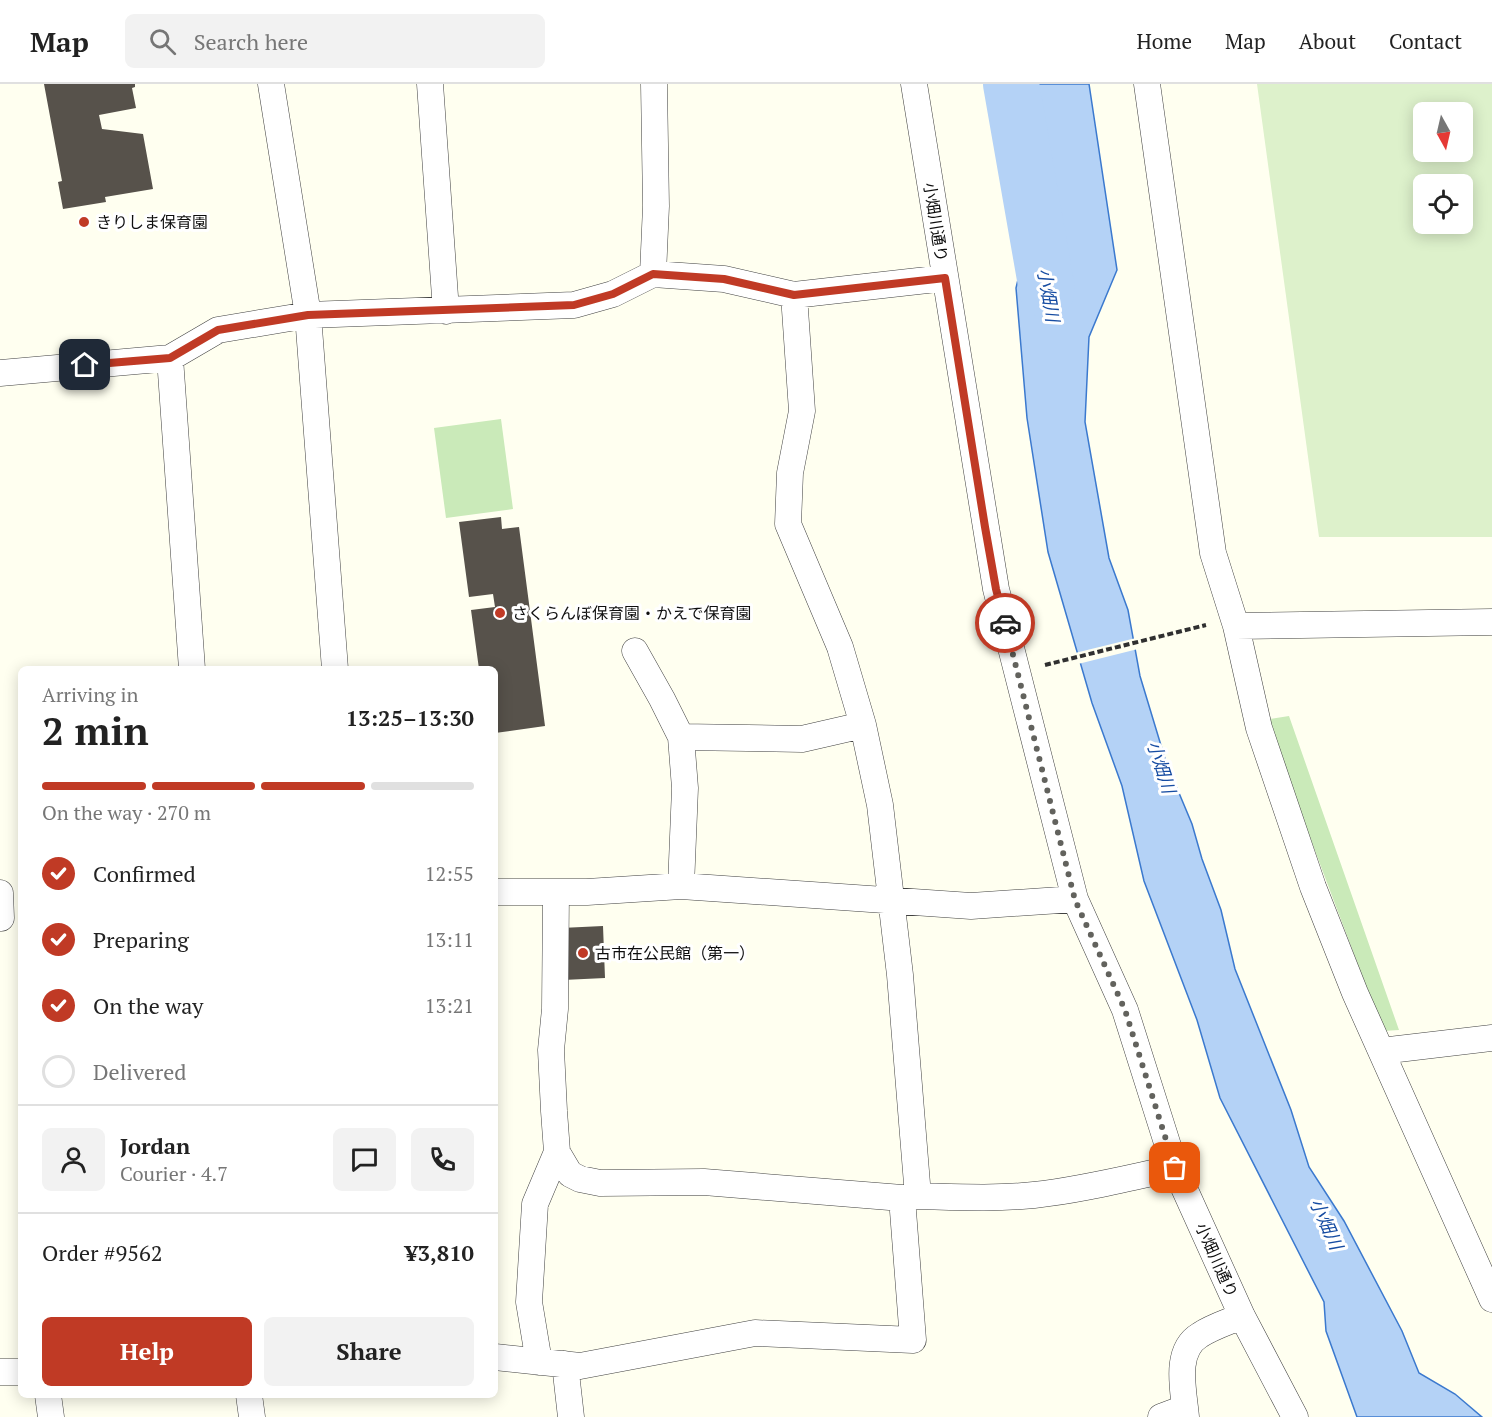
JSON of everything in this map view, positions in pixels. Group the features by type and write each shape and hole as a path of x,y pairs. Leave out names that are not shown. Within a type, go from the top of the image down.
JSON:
{"street":[{"path":"271,84 308,315 335,666"},
{"path":"430,84 446,311"},
{"path":"653,274 656,206 654,84"},
{"name":"小畑川通り","path":"914,84 996,589 1075,900 1125,1010 1175,1168 1242,1316 1295,1417"},
{"path":"1147,84 1224,625 1313,887 1354,993 1492,1299"},
{"path":"0,373 170,358 218,330 308,315 574,305 613,294 653,274 724,279 794,295 945,278"},
{"path":"498,1357 580,1366 755,1333 913,1340 910,1197 900,975 880,805 863,725 840,647 788,524 790,473 802,411 794,295"},
{"path":"170,358 192,666"},
{"path":"1224,625 1492,622"},
{"path":"635,651 681,737 684,788 681,886"},
{"path":"681,737 802,739 863,725"},
{"path":"498,892 587,892 681,886 971,906 1075,900"},
{"path":"539,1362 530,1302 535,1204 557,1152 551,1050 555,1009 556,892"},
{"path":"1381,1051 1492,1038"},
{"path":"557,1152 570,1174 580,1179 600,1183 704,1182 910,1197 980,1199 1033,1195 1095,1186 1175,1168"},
{"path":"1161,1417 1186,1412 1182,1366 1186,1348 1198,1335 1242,1316"},
{"path":"566,1365 571,1417"},
{"path":"0,1372 18,1372"},
{"path":"48,1398 51,1417"},
{"path":"249,1398 252,1417"}],"path":[{"path":"1038,667 1224,625"}],"green space":[{"path":"1257,84 1492,84 1492,537 1319,537"},
{"path":"501,419 513,509 446,518 434,428"},
{"path":"1289,716 1399,1030 1383,1031 1283,766 1270,719"}],"water":[{"path":"1038,84 1089,84 1117,270 1089,337 1085,422 1109,558 1128,610 1140,676 1166,762 1192,824 1221,910 1235,969 1291,1110 1309,1167 1344,1221 1402,1331 1419,1373 1455,1394 1482,1417 1357,1417 1326,1331 1324,1302 1220,1098 1197,1020 1144,881 1122,786 1092,703 1048,552 1027,418 1016,288 1039,190 1036,144"}],"pier":[{"path":"1136,638 1138,649 1078,664 1075,653"}],"building":[{"path":"44,84 135,84 132,88 136,108 99,115 102,129 143,134 153,189 105,197 106,202 63,209 58,182 62,181"},
{"path":"501,517 502,529 519,527 545,726 498,733 498,666 479,666 471,610 495,607 493,594 469,597 459,522"},
{"name":"古市在公民館（第一）","path":"603,926 605,978 563,980 561,928"}],"waterway":[{"name":"小畑川","path":"1011,84 1047,290"}],"way so far":[{"path":"1005,623 1075,900 1125,1010 1175,1168"}],"place":[{"name":"きりしま保育園","path":"84,222"},
{"name":"さくらんぼ保育園・かえで保育園","path":"500,613"},
{"name":"古市在公民館（第一）","path":"583,953"}],"route":[{"path":"85,365 170,358 218,330 308,315 574,305 613,294 653,274 724,279 794,295 945,278 985,527 996,589 1005,623"}]}
